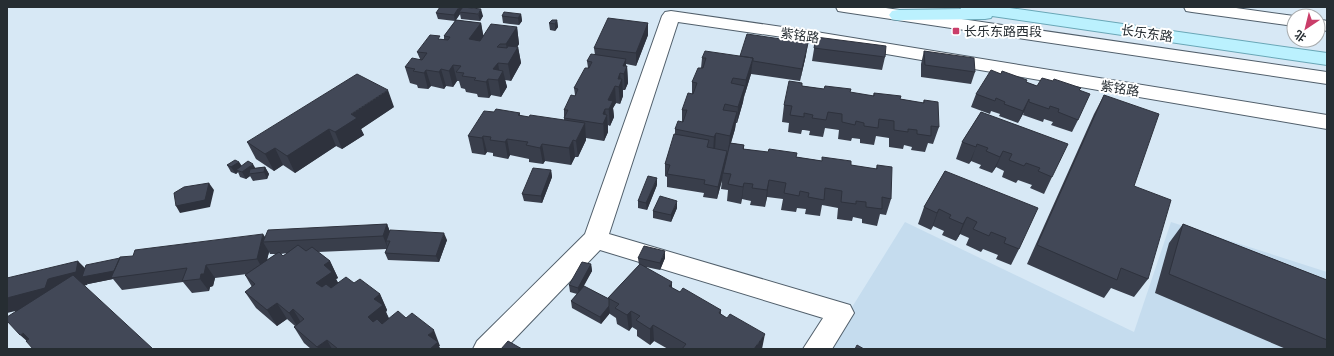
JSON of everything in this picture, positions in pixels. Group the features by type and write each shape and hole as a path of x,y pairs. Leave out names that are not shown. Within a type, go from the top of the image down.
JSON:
{"main road":[{"name":"长乐东路","path":"968,7 1327,59"},
{"name":"长乐东路","path":"1064,7 1286,39"},
{"path":"898,15 1017,14"}],"street":[{"path":"844,7 1327,78"},
{"path":"1192,7 1286,20"},
{"name":"紫铭路","path":"596,239 671,16 817,37 1327,122"},
{"path":"487,349 596,239 840,314 817,349"}],"shaded area":[{"path":"905,222 1134,332 1171,222 1327,272 1327,349 826,349"}],"building":[{"path":"440,7 459,7 454,15 436,13"},
{"path":"463,7 481,9 478,14 459,12"},
{"path":"504,12 521,14 518,18 502,16"},
{"path":"608,18 648,23 636,53 594,48"},
{"path":"456,20 481,23 469,39 480,41 491,24 517,27 506,44 500,44 497,47 518,47 508,64 498,63 493,69 503,71 498,80 488,79 486,82 474,80 476,78 462,76 464,73 456,72 461,66 453,65 449,71 441,69 439,72 426,70 424,73 413,71 415,69 405,67 412,58 422,60 427,53 417,52 430,35 440,36 438,39 448,40 450,37 444,36"},
{"path":"552,20 557,20 555,24 549,23"},
{"path":"747,34 808,43 802,69 753,61 753,58 740,56"},
{"path":"816,37 886,46 885,57 814,48"},
{"path":"705,51 753,58 746,80 733,78 731,83 745,86 738,107 725,104 723,110 737,112 730,136 716,133 714,137 675,129 678,121 683,122 687,110 682,110 688,93 693,94 697,83 692,82 698,68 703,68 706,58 702,58"},
{"path":"924,51 974,58 975,72 925,65"},
{"path":"591,54 626,59 623,66 627,66 624,74 620,73 618,79 622,79 619,87 615,86 608,100 613,101 609,109 605,109 603,114 607,115 603,124 564,118 568,110 564,110 571,95 575,96 578,89 574,88 585,68 589,68 592,62 587,61"},
{"path":"991,70 1001,74 1002,71 1027,80 1026,82 1037,86 1042,78 1053,81 1054,79 1081,88 1079,90 1090,94 1078,120 1058,112 1059,109 1050,106 1049,109 1029,102 1029,99 1023,111 1004,104 1005,102 996,98 995,101 976,94"},
{"path":"357,74 388,90 351,114 357,118 335,132 329,129 287,156 275,148 265,154 247,142"},
{"path":"789,81 802,83 802,86 824,89 825,86 851,89 850,92 874,96 874,93 901,96 900,99 924,103 924,100 938,102 939,127 931,126 931,136 917,134 917,130 908,129 908,132 894,130 894,121 879,119 878,128 864,126 864,123 856,121 855,125 842,122 842,114 828,112 826,120 812,118 813,115 804,113 804,117 790,115 792,106 784,105"},
{"path":"1104,95 1159,114 1134,186 1171,200 1148,279 1121,268 1117,280 1037,245"},
{"path":"496,109 520,113 518,115 529,117 530,115 585,123 576,141 573,140 569,148 542,144 540,148 526,145 528,142 507,139 505,142 490,140 491,137 483,136 482,138 468,136 484,111 494,112"},
{"path":"981,112 1068,144 1052,177 1038,171 1040,168 1026,163 1024,166 1009,160 1012,154 1003,151 1000,157 986,151 988,148 977,144 976,147 962,142"},
{"path":"674,134 709,140 707,147 727,151 718,187 704,184 705,180 667,174 670,165 665,164"},
{"path":"730,143 744,145 743,149 768,152 769,149 797,153 796,157 822,161 822,157 851,161 851,165 877,169 877,165 892,167 891,199 882,197 882,209 866,207 866,202 856,201 856,204 841,202 842,191 825,188 824,200 808,197 809,193 800,191 799,196 784,193 786,183 769,180 767,190 752,188 753,184 744,183 743,187 728,184 731,174 723,173"},
{"path":"235,160 239,162 231,167 227,165"},
{"path":"248,161 253,164 242,172 236,170"},
{"path":"265,167 264,172 249,174 250,169"},
{"path":"533,168 551,170 541,196 522,194"},
{"path":"945,171 1038,208 1019,249 1004,243 1006,238 991,232 989,236 973,229 977,222 967,217 963,224 949,218 951,215 939,209 937,213 924,207"},
{"path":"648,176 657,178 646,203 638,201"},
{"path":"209,183 205,200 176,206 174,193 184,187"},
{"path":"660,196 677,201 671,215 653,211"},
{"path":"387,224 383,236 263,242 268,230"},
{"path":"1183,224 1327,280 1327,340 1169,274"},
{"path":"390,230 444,233 436,256 385,253 390,241 386,241"},
{"path":"263,234 257,259 206,265 204,274 201,274 200,279 182,281 187,268 111,278 120,257 133,256 135,250"},
{"path":"298,245 306,251 312,247 330,261 324,265 332,272 316,283 322,287 326,284 331,288 346,277 354,283 360,279 380,294 374,299 383,305 368,317 373,322 377,319 382,324 398,311 406,318 412,313 434,330 428,335 438,342 430,349 338,349 327,340 317,347 294,327 304,319 293,309 289,313 277,303 267,310 245,292 255,284 245,275 279,252 283,256"},
{"path":"644,246 665,251 660,263 638,258"},
{"path":"120,258 114,271 82,277 86,265"},
{"path":"78,261 76,272 48,279 45,288 7,298 7,278"},
{"path":"582,262 591,264 578,288 569,285"},
{"path":"640,264 672,282 669,286 680,292 683,288 721,310 719,313 727,318 730,314 765,334 754,349 682,349 686,344 653,325 650,329 636,320 640,316 631,311 627,315 615,308 619,304 608,298"},
{"path":"73,275 153,349 33,349 26,341 29,339 23,333 20,335 7,321 7,317"},
{"path":"584,286 609,299 609,306 600,317 571,301"},
{"path":"508,341 522,349 501,349"},
{"path":"857,345 864,349 855,349"}],"place":[{"name":"长乐东路西段","path":"956,31"}]}
